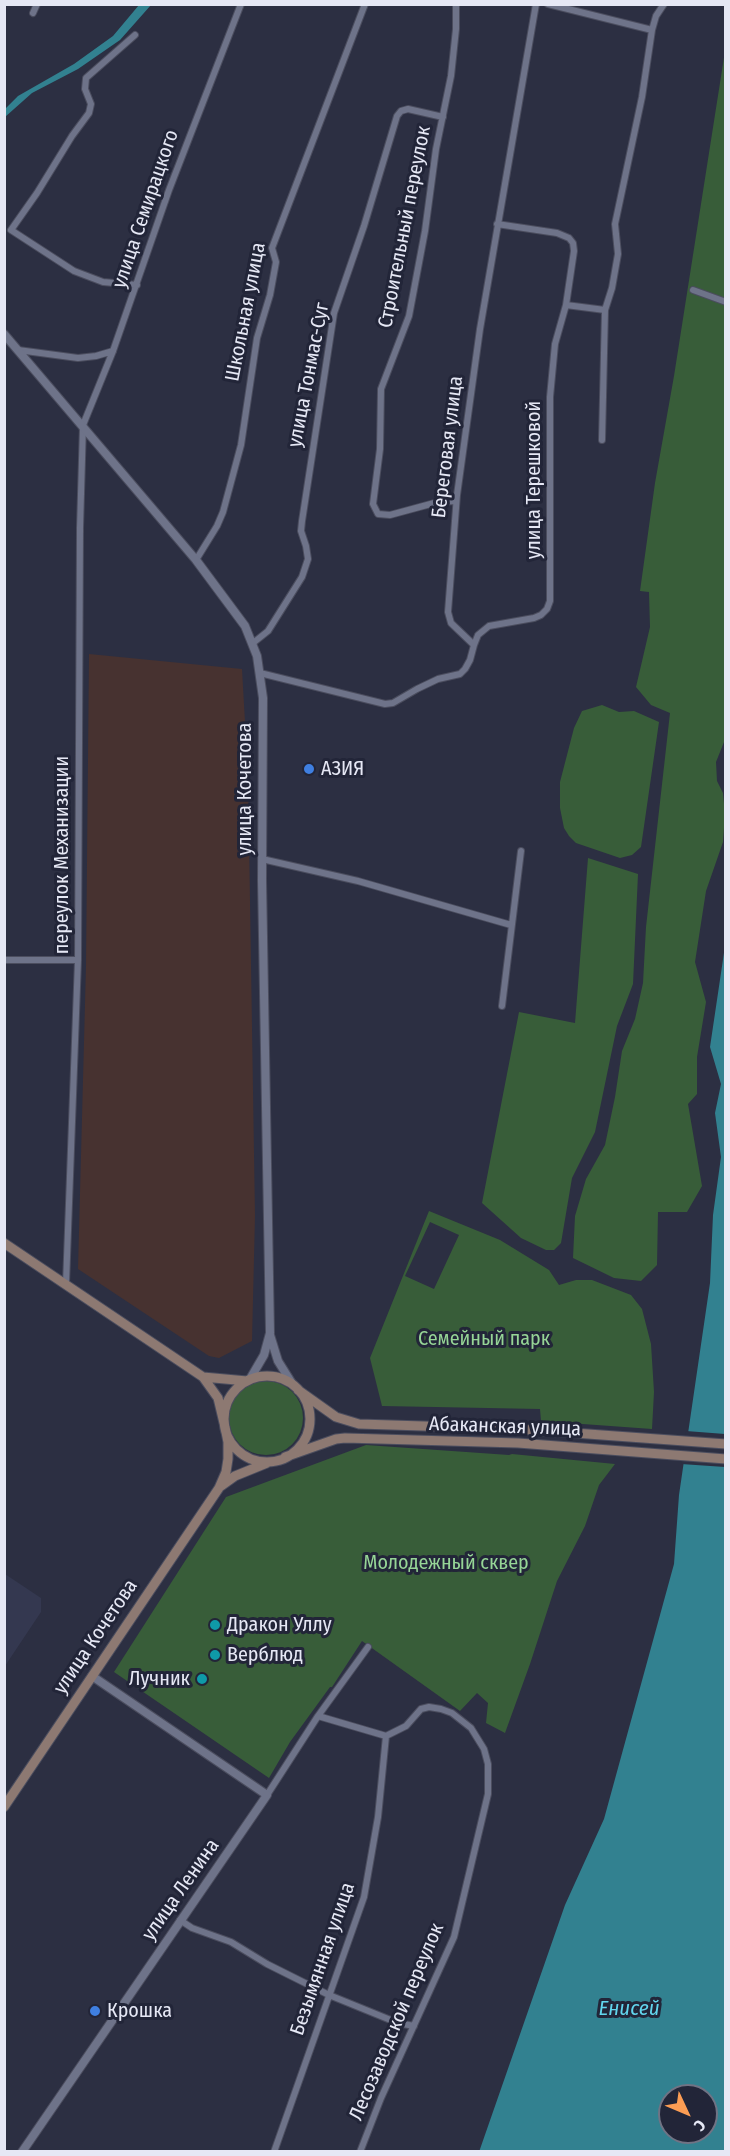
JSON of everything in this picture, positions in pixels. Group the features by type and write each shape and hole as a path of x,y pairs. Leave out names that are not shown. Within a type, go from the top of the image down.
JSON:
{"main road":[{"path":"4,1243 203,1377 218,1398 230,1441 245,1456 266,1462 283,1458 298,1448 308,1429 308,1408 296,1387 280,1378 270,1376 248,1380 203,1377"},
{"path":"224,1425 229,1398 240,1385 248,1380"},
{"name":"Абаканская улица","path":"296,1387 336,1417 359,1424 519,1429 726,1444"},
{"name":"улица Кочетова","path":"4,1807 219,1488 228,1459 228,1442 224,1425"},
{"name":"Абаканская улица","path":"283,1458 336,1439 345,1438 518,1443 726,1459"},
{"name":"улица Кочетова","path":"219,1488 247,1470 283,1458"}],"street":[{"path":"33,13 37,4"},
{"name":"улица Семирацкого","path":"83,425 113,351 177,169 241,4"},
{"name":"Школьная улица","path":"196,560 223,512 241,446 256,338 270,295 276,262 272,248 365,4"},
{"name":"Строительный переулок","path":"456,4 455,41 409,316 381,389 380,449 373,504 378,514 390,516 438,502 456,501"},
{"name":"Береговая улица","path":"474,645 451,624 448,612 456,501 480,329 536,4"},
{"path":"548,4 652,30"},
{"path":"602,440 605,310 612,288 618,254 615,224 642,97 652,30 656,16 664,4"},
{"path":"135,35 86,78 86,88 91,104 89,113 11,230 74,271 103,282 137,285"},
{"name":"улица Тонмас-Суг","path":"253,643 268,631 302,577 308,559 301,531 302,521 334,314 397,117 401,111 408,109 443,117"},
{"name":"улица Терешковой","path":"474,645 482,630 489,626 523,621 541,615 547,609 550,601 550,397 555,344 566,305 574,251 573,243 569,238 557,233 497,224"},
{"path":"693,290 726,302"},
{"path":"566,305 605,310"},
{"name":"улица Кочетова","path":"4,334 83,425 231,605 253,643 260,673 263,722 262,858 269,1334 264,1355 248,1380"},
{"path":"18,350 78,358 113,351"},
{"name":"переулок Механизации","path":"66,1284 78,960 80,528 83,425"},
{"path":"260,673 356,698 385,704 393,703 438,679 460,674 465,669 474,645"},
{"path":"502,1006 520,851"},
{"path":"262,858 358,881 512,925"},
{"path":"4,960 78,960"},
{"name":"улица Кочетова","path":"269,1334 278,1361 296,1387"},
{"name":"улица Ленина","path":"22,2151 267,1795 318,1716 368,1647"},
{"path":"92,1676 267,1795"},
{"name":"Лесозаводской переулок","path":"360,2151 381,2098 454,1936 488,1794 488,1764 484,1749 471,1728 452,1713 429,1707 421,1709 406,1726 386,1736"},
{"path":"318,1716 386,1736"},
{"name":"Безымянная улица","path":"274,2151 364,1897 378,1817 386,1736"},
{"path":"180,1920 200,1931 231,1942 267,1964 329,1995 398,2023 414,2026"}],"shaded area":[{"path":"89,654 242,669 248,775 255,1216 252,1341 219,1358 209,1356 78,1269 86,966"},
{"path":"5,1574 41,1598 41,1612 5,1666"}],"green space":[{"path":"725,51 726,737 716,762 717,781 723,793 725,814 723,842 706,891 695,962 706,1002 697,1057 697,1094 688,1104 702,1186 687,1212 658,1212 657,1265 641,1281 614,1278 573,1258 575,1216 586,1179 605,1145 622,1051 635,1019 643,983 646,927 670,713 651,705 636,687 650,627 649,592 640,591 655,483"},
{"path":"602,705 619,712 634,711 659,722 641,847 632,855 620,858 576,843 564,828 560,808 560,782 574,728 582,711"},
{"path":"588,858 638,874 633,984 617,1026 595,1132 572,1178 561,1243 554,1250 546,1250 521,1238 482,1203 519,1012 575,1023"},
{"name":"Семейный парк","path":"429,1211 500,1240 549,1270 559,1285 576,1280 592,1280 631,1295 642,1309 651,1344 654,1392 652,1429 541,1421 540,1409 382,1406 370,1358","holes":["430,1222 459,1235 434,1289 405,1276"]},
{"path":"266,1381 280,1384 292,1392 300,1404 303,1418 300,1432 292,1444 280,1452 266,1455 252,1452 240,1444 232,1432 229,1418 232,1404 240,1392 252,1384"},
{"name":"Молодежный сквер","path":"366,1445 512,1454 615,1464 599,1485 585,1526 557,1581 505,1733 486,1723 488,1703 477,1693 460,1711 362,1641 332,1687 290,1742 269,1778 114,1672 226,1497"}],"water":[{"path":"139,5 151,5 120,40 78,69 32,93 5,117 5,109 18,96 74,64 113,36"},
{"name":"Енисей","path":"725,946 725,2151 479,2152 565,1905 604,1819 674,1564 679,1495 710,1283 713,1215 721,1157 715,1113 721,1084 710,1047"}],"pier":[{"path":"686,1431 725,1434 725,1467 681,1464"}],"place":[{"name":"АЗИЯ","path":"309,769"},
{"name":"Дракон Уллу","path":"215,1625"},
{"name":"Верблюд","path":"215,1655"},
{"name":"Лучник","path":"202,1679"},
{"name":"Крошка","path":"95,2011"}]}
